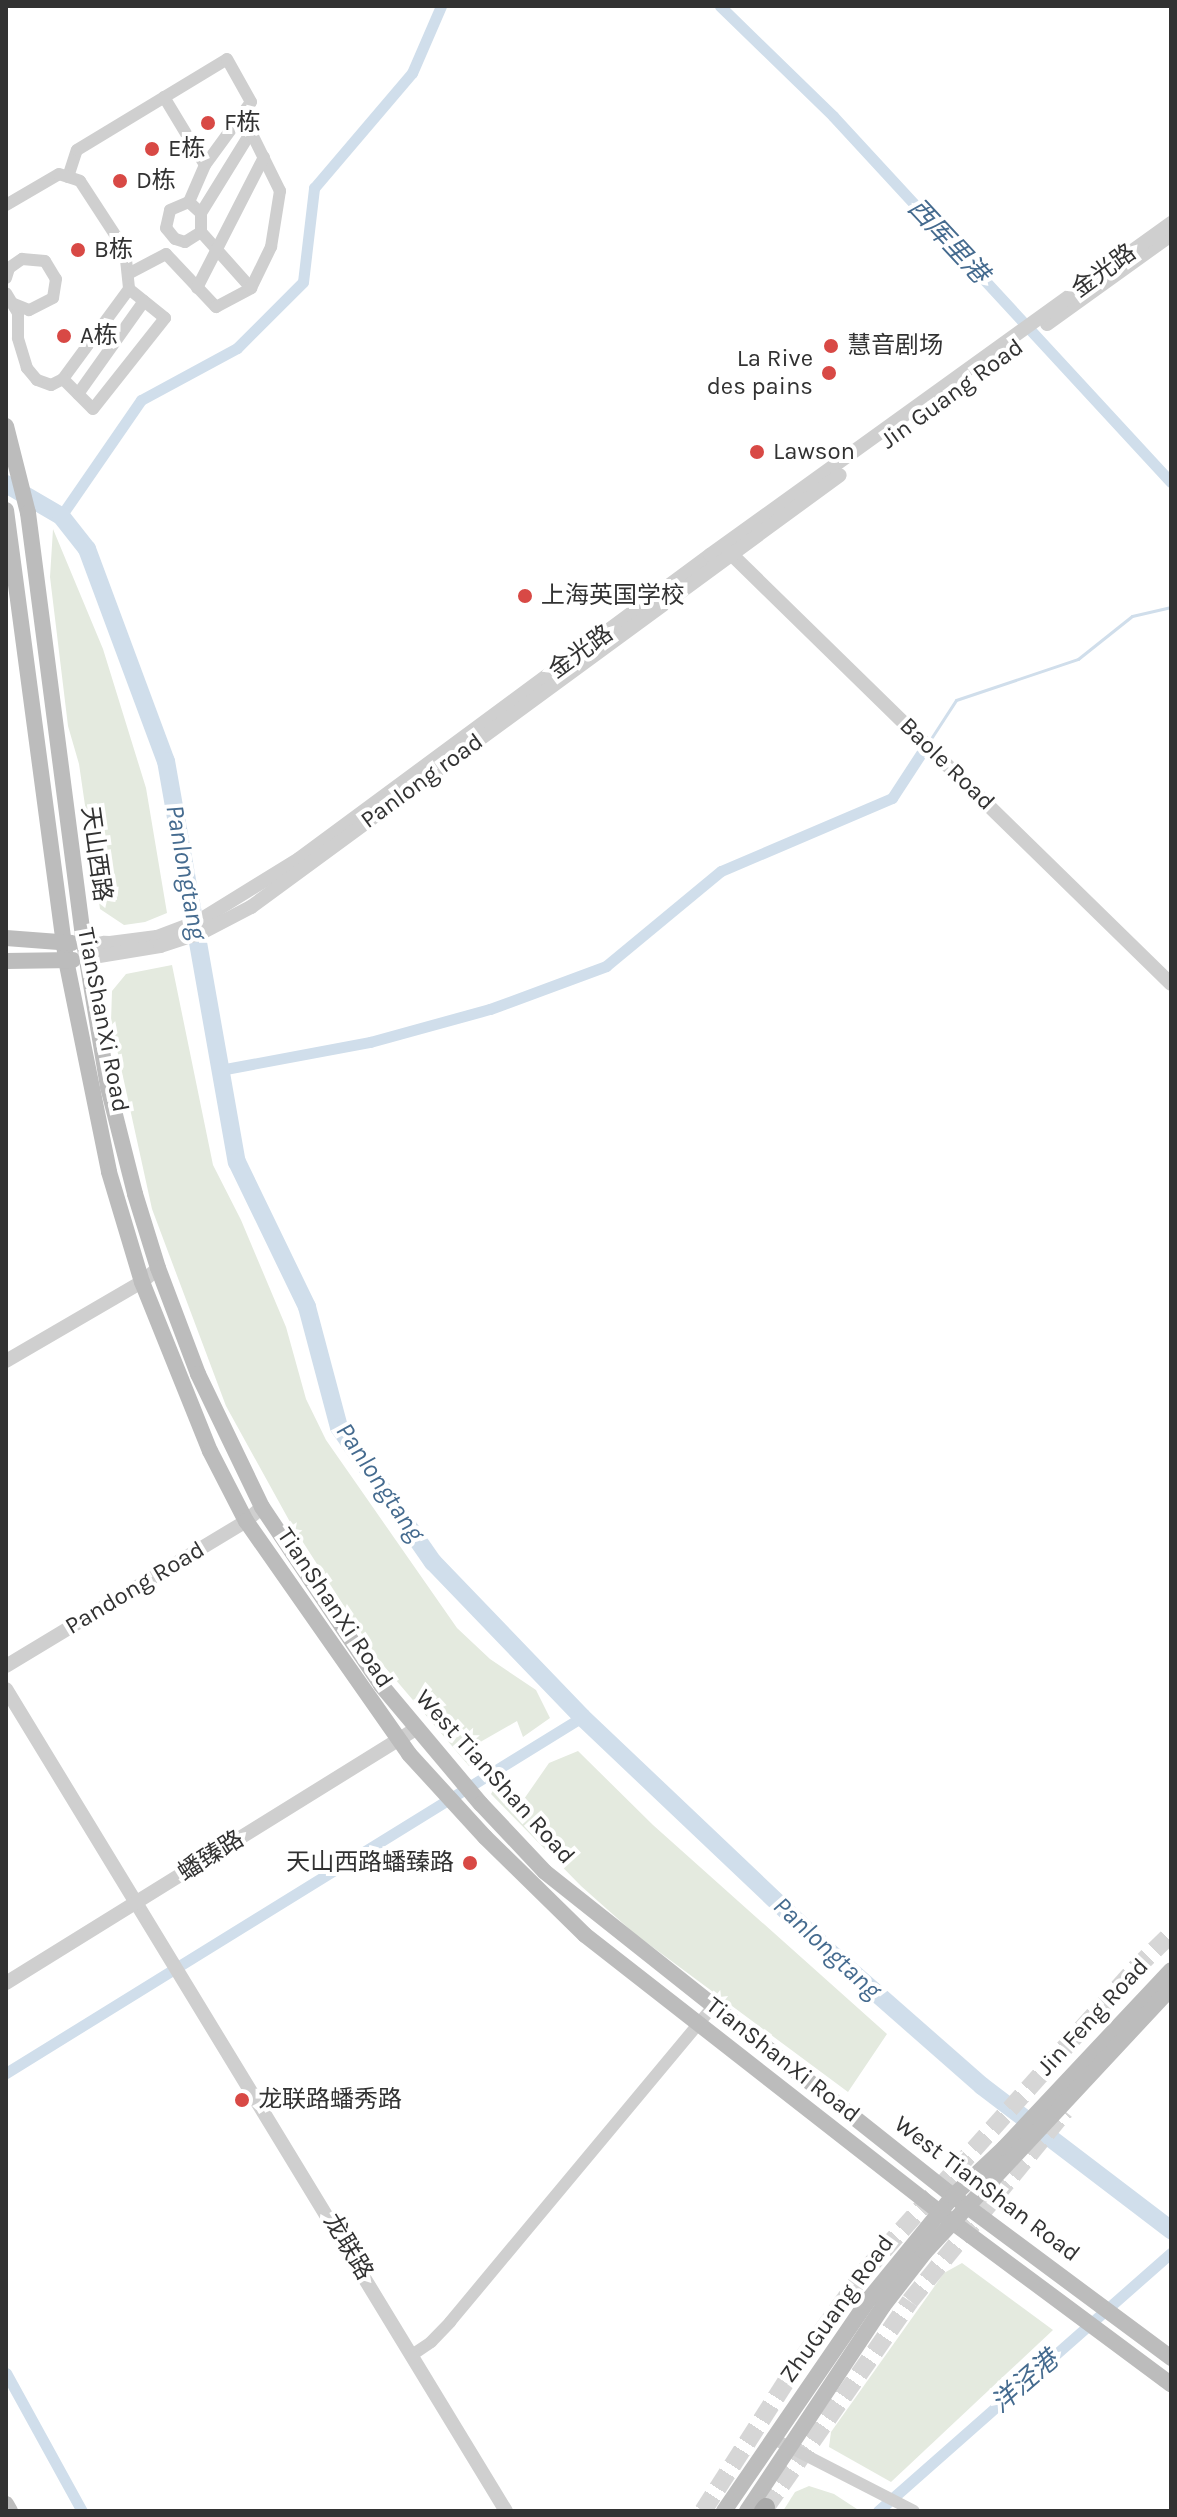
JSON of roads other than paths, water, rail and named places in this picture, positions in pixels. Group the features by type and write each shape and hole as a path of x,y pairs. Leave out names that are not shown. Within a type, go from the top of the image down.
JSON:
{"main road":[{"name":"天山西路","path":"6,426 28,513 85,950 108,1087 135,1194 158,1268 198,1374 262,1507"},
{"name":"TianShanXi Road","path":"8,518 64,952 109,1172 142,1282 210,1451 246,1521 398,1741 585,1935 939,2212 1171,2384"},
{"path":"6,938 64,952"},
{"path":"6,961 85,950"},
{"name":"West TianShan Road","path":"262,1507 381,1685 481,1804 545,1872 953,2196 1171,2358"},
{"name":"Jin Feng Road","path":"1055,2104 1171,1970"},
{"path":"759,2510 790,2447 883,2306 969,2207 1010,2152 1171,1988"},
{"name":"ZhuGuang Road","path":"724,2511 869,2299 953,2196 1010,2152"},
{"path":"6,2504 10,2511"}],"street":[{"path":"68,177 77,150 227,59 251,102 205,165 189,202 170,210 166,228 175,239 185,242 201,232"},
{"path":"164,97 205,165"},
{"path":"166,254 216,307 251,288 271,247 280,191 251,132 240,118"},
{"path":"251,132 201,213 201,232 251,288"},
{"path":"197,288 264,157"},
{"path":"6,205 59,174 80,181 125,250 129,289 63,379 51,385 37,380 27,368 18,338 18,313 7,299"},
{"path":"189,202 201,213"},
{"name":"金光路","path":"727,550 1008,342 1048,318 1171,223"},
{"name":"Jin Guang Road","path":"727,550 1025,341 1048,318 1171,235"},
{"path":"128,274 166,254 175,239"},
{"path":"7,271 22,259 45,261 56,279 53,298 29,310 7,299"},
{"path":"63,379 93,409 165,318 129,289"},
{"path":"78,394 144,301"},
{"name":"Panlong road","path":"85,950 159,942 227,914 727,550"},
{"name":"Baole Road","path":"727,550 1171,984"},
{"path":"6,1361 142,1282 158,1268"},
{"name":"Pandong Road","path":"6,1666 246,1521 262,1507"},
{"path":"6,1689 136,1901"},
{"name":"蟠臻路","path":"6,1983 416,1729"},
{"name":"龙联路","path":"136,1901 506,2511"},
{"path":"412,2355 431,2342 450,2322 712,2007"},
{"path":"774,2439 914,2511"}],"waterway":[{"path":"61,516 141,400 237,348 303,282 314,188 412,73 441,6"},
{"name":"西厍里港","path":"720,6 833,116 1171,482"},
{"name":"Panlongtang","path":"6,484 61,516 87,549 166,761 237,1162 307,1307 339,1427 433,1562 582,1717 834,1956 982,2086 1171,2230"},
{"path":"932,737 956,700 1078,659 1132,616 1171,607"},
{"path":"220,1070 370,1042 490,1009 606,966 721,871 892,798 922,752"},
{"path":"6,2073 582,1717"},
{"name":"洋泾港","path":"878,2511 1171,2253"},
{"path":"6,2373 82,2511"}],"tunnel":[{"path":"703,2511 789,2377 866,2270 1135,1969 1171,1934"},
{"path":"766,2507 910,2301 1065,2111"}],"place":[{"name":"F栋","path":"208,123"},
{"name":"E栋","path":"152,149"},
{"name":"D栋","path":"120,181"},
{"name":"B栋","path":"78,250"},
{"name":"A栋","path":"64,336"},
{"name":"慧音剧场","path":"831,346"},
{"name":"La Rive des pains","path":"829,373"},
{"name":"Lawson","path":"757,452"},
{"name":"上海英国学校","path":"525,596"},
{"name":"天山西路蟠臻路","path":"470,1863"},
{"name":"龙联路蟠秀路","path":"242,2100"}]}
